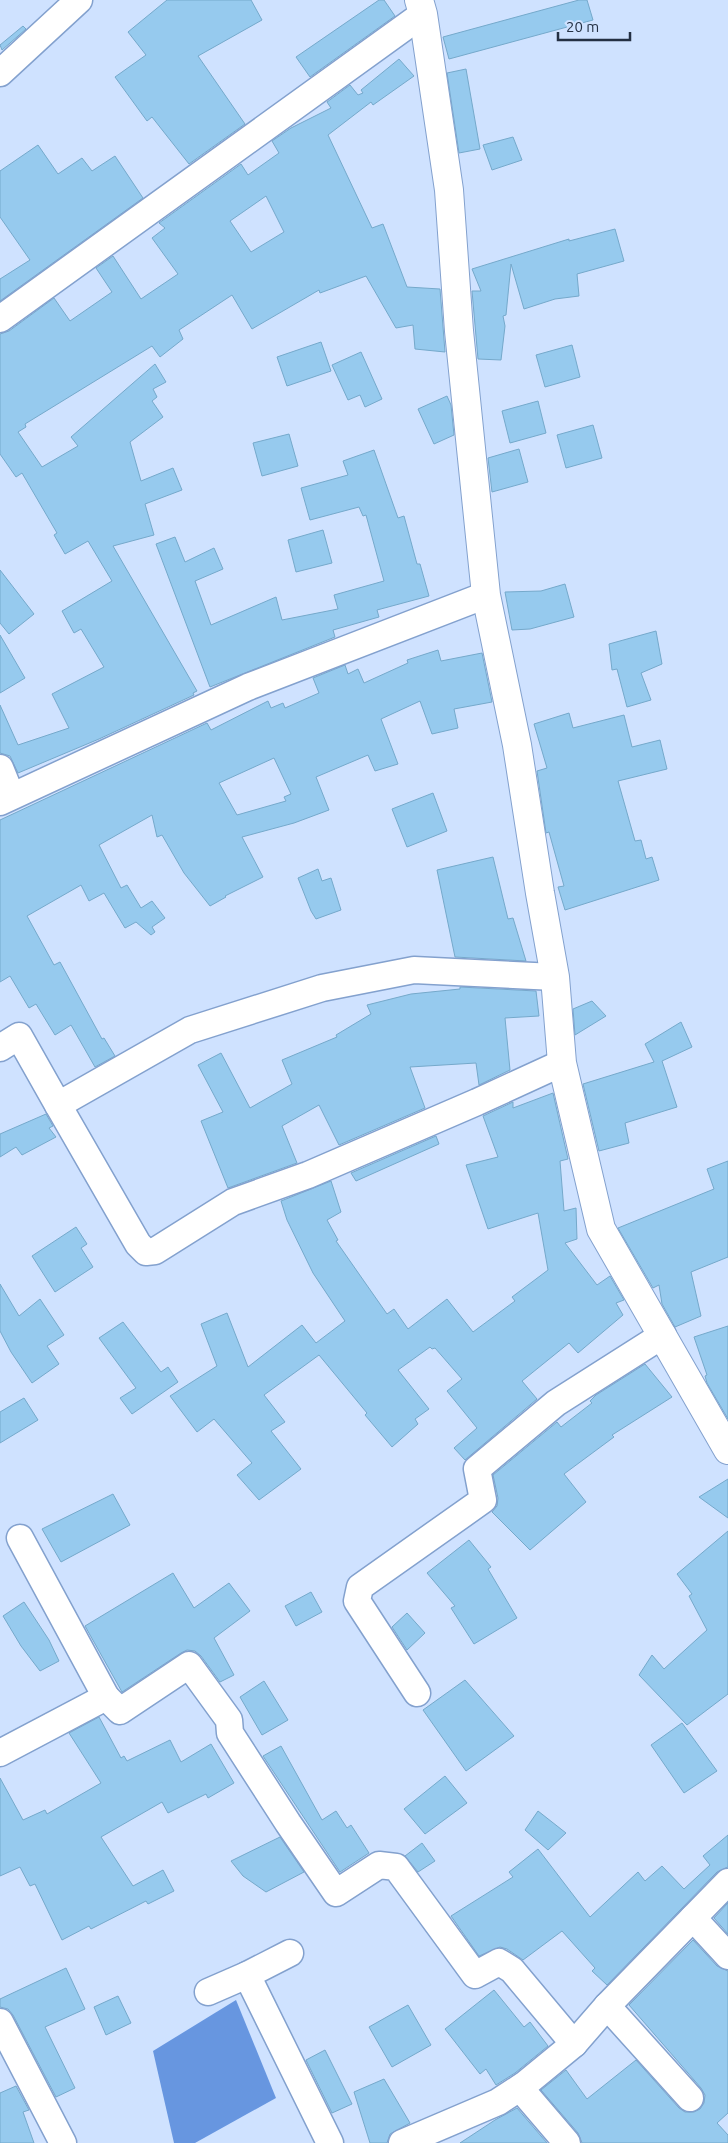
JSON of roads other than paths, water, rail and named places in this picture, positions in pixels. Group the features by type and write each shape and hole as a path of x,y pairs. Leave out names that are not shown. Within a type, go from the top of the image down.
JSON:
{"street":[{"path":"0,73 79,0"},
{"path":"0,318 421,7 449,190 459,331 486,595 517,745 540,893 556,977 562,1063 601,1229 728,1450"},
{"path":"0,768 6,799 248,687 486,595"},
{"path":"58,1105 190,1030 322,988 414,970 556,977"},
{"path":"0,1048 19,1036 138,1244 146,1252 163,1246 233,1202 308,1176 562,1063"},
{"path":"417,1693 357,1601 360,1587 483,1500 477,1469 556,1403 663,1335"},
{"path":"20,1538 106,1697 120,1711 189,1665 228,1720 230,1733 336,1893 379,1865 396,1867 475,1975 499,1962 512,1970 574,2044"},
{"path":"0,1753 106,1697"},
{"path":"419,2140 498,2102 520,2088 574,2044 607,2006 728,1882"},
{"path":"693,1918 728,1956"},
{"path":"208,1992 247,1975 290,1952"},
{"path":"247,1975 330,2143"},
{"path":"607,2006 690,2098"},
{"path":"0,2022 63,2143"},
{"path":"520,2088 567,2143"}],"water":[{"path":"236,2000 276,2098 195,2143 174,2143 153,2051"}]}
